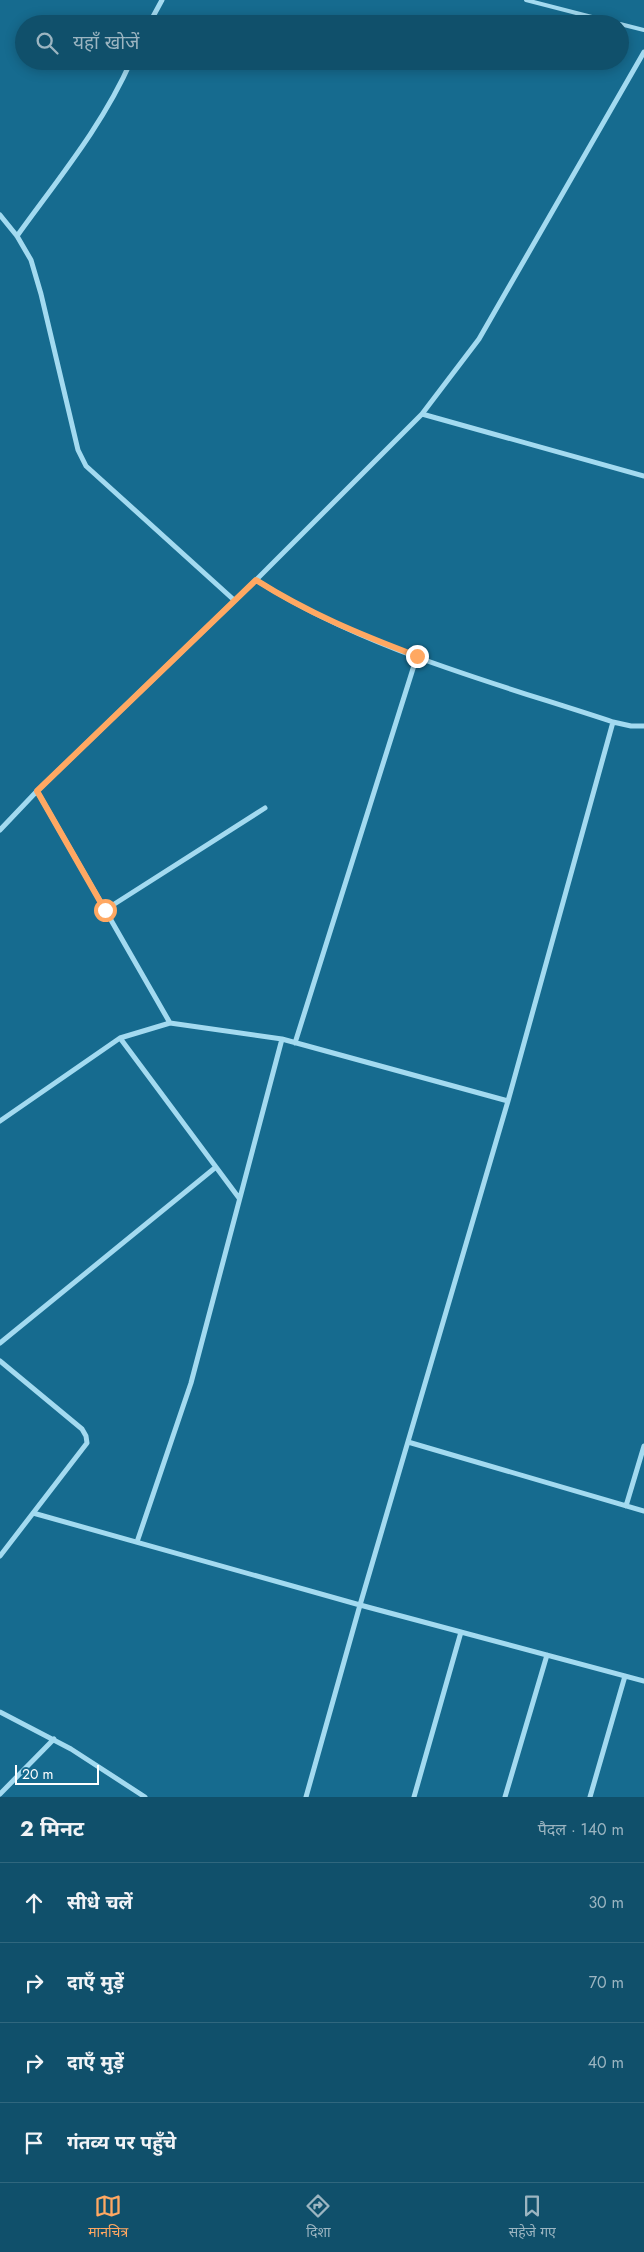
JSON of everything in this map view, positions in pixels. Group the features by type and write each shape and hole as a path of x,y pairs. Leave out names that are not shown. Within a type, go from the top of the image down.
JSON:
{"street":[{"path":"153,15 162,0"},
{"path":"0,830 37,791 256,580 422,414 479,339 644,52"},
{"path":"17,236 89,136 118,91 128,70"},
{"path":"0,215 17,236 31,260 41,294 78,450 86,466 234,600"},
{"path":"422,414 644,476"},
{"path":"256,580 302,608 351,631 417,656 613,722 631,726 644,726"},
{"path":"295,1043 417,656"},
{"path":"306,1797 360,1605 508,1101 613,722"},
{"path":"37,791 170,1023"},
{"path":"105,910 266,808"},
{"path":"0,1121 120,1038 170,1023 282,1039 508,1101"},
{"path":"120,1038 239,1198"},
{"path":"137,1542 191,1383 282,1039"},
{"path":"0,1343 216,1167"},
{"path":"0,1361 82,1429 87,1443 1,1553"},
{"path":"408,1442 644,1511"},
{"path":"626,1506 644,1446"},
{"path":"33,1513 360,1605 644,1681"},
{"path":"414,1797 461,1632"},
{"path":"505,1797 547,1655"},
{"path":"590,1797 625,1676"},
{"path":"0,1712 54,1739 144,1797"},
{"path":"0,1794 54,1739"}],"lane":[{"path":"526,0 585,15"},
{"path":"629,26 644,30"}],"route":[{"path":"105,910 37,791 256,580 293,604 351,631 417,656"}]}
